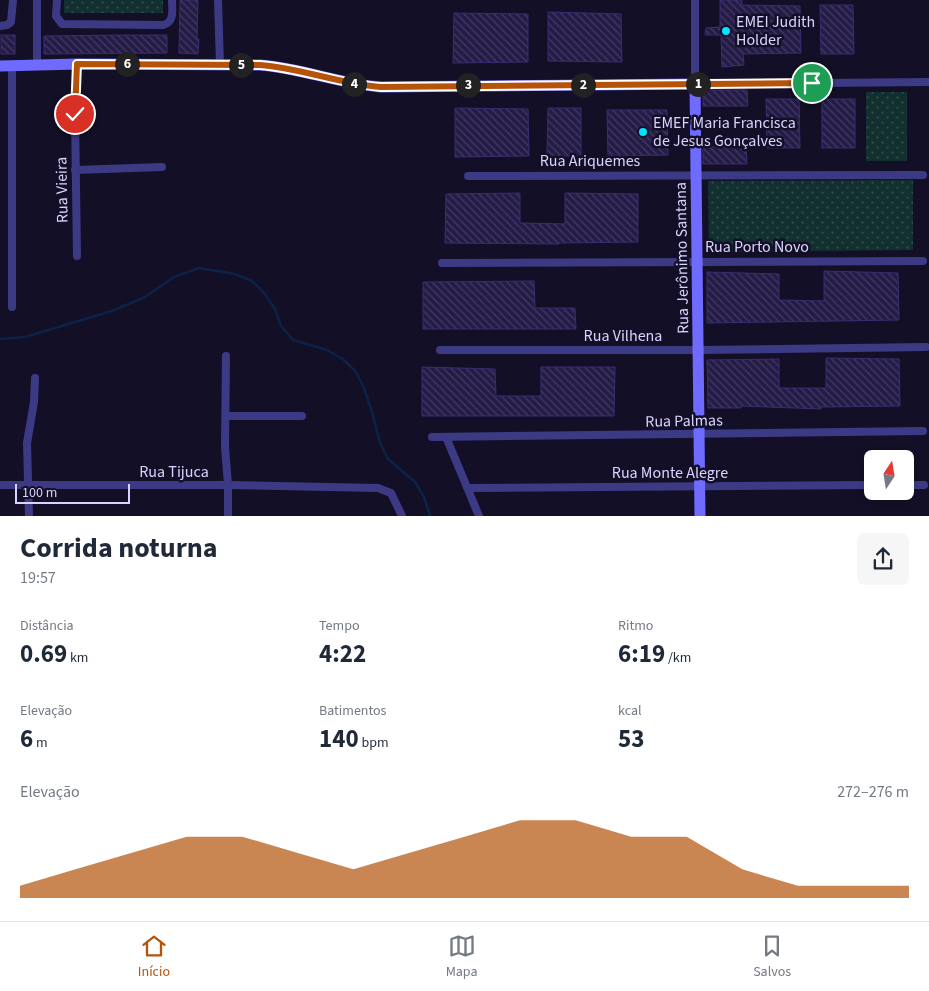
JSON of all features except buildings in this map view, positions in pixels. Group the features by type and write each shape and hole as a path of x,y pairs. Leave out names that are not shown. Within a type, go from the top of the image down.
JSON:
{"street":[{"path":"0,26 11,22 13,0"},
{"path":"37,0 37,65"},
{"path":"57,0 56,16 62,24 164,25 169,24 172,19 172,0"},
{"path":"218,0 220,65"},
{"name":"Rua Jerônimo Santana","path":"695,0 700,516"},
{"path":"12,306 6,66 77,64 260,65 284,67 360,86 381,87 929,82"},
{"name":"Rua Vieira","path":"76,256 77,64"},
{"path":"75,170 162,167"},
{"name":"Rua Ariquemes","path":"468,176 923,175"},
{"name":"Rua Porto Novo","path":"442,263 923,261"},
{"name":"Rua Vilhena","path":"440,350 699,350 926,347"},
{"path":"226,356 225,447 228,516"},
{"path":"29,516 27,443 34,402 35,378"},
{"path":"226,416 302,416"},
{"name":"Rua Palmas","path":"432,437 923,432"},
{"path":"446,437 479,516"},
{"name":"Rua Tijuca","path":"0,485 228,485 378,488 392,494 402,516"},
{"name":"Rua Monte Alegre","path":"468,488 864,485"},
{"path":"914,485 924,485"}],"green space":[{"path":"64,0 163,0 163,13 64,13"},
{"path":"866,92 907,92 907,161 866,161"},
{"path":"913,180 913,250 709,252 708,181"}],"waterway":[{"path":"0,339 25,337 112,311 145,297 174,277 199,268 235,274 252,281 265,294 275,309 281,326 293,340 327,350 344,360 356,372 364,388 380,443 388,459 415,482 424,497 430,516"}],"place":[{"name":"EMEI Judith Holder","path":"726,31"},
{"name":"EMEF Maria Francisca de Jesus Gonçalves","path":"643,132"}],"route":[{"path":"75,114 77,64 260,65 308,72 360,86 381,87 812,83"}]}
